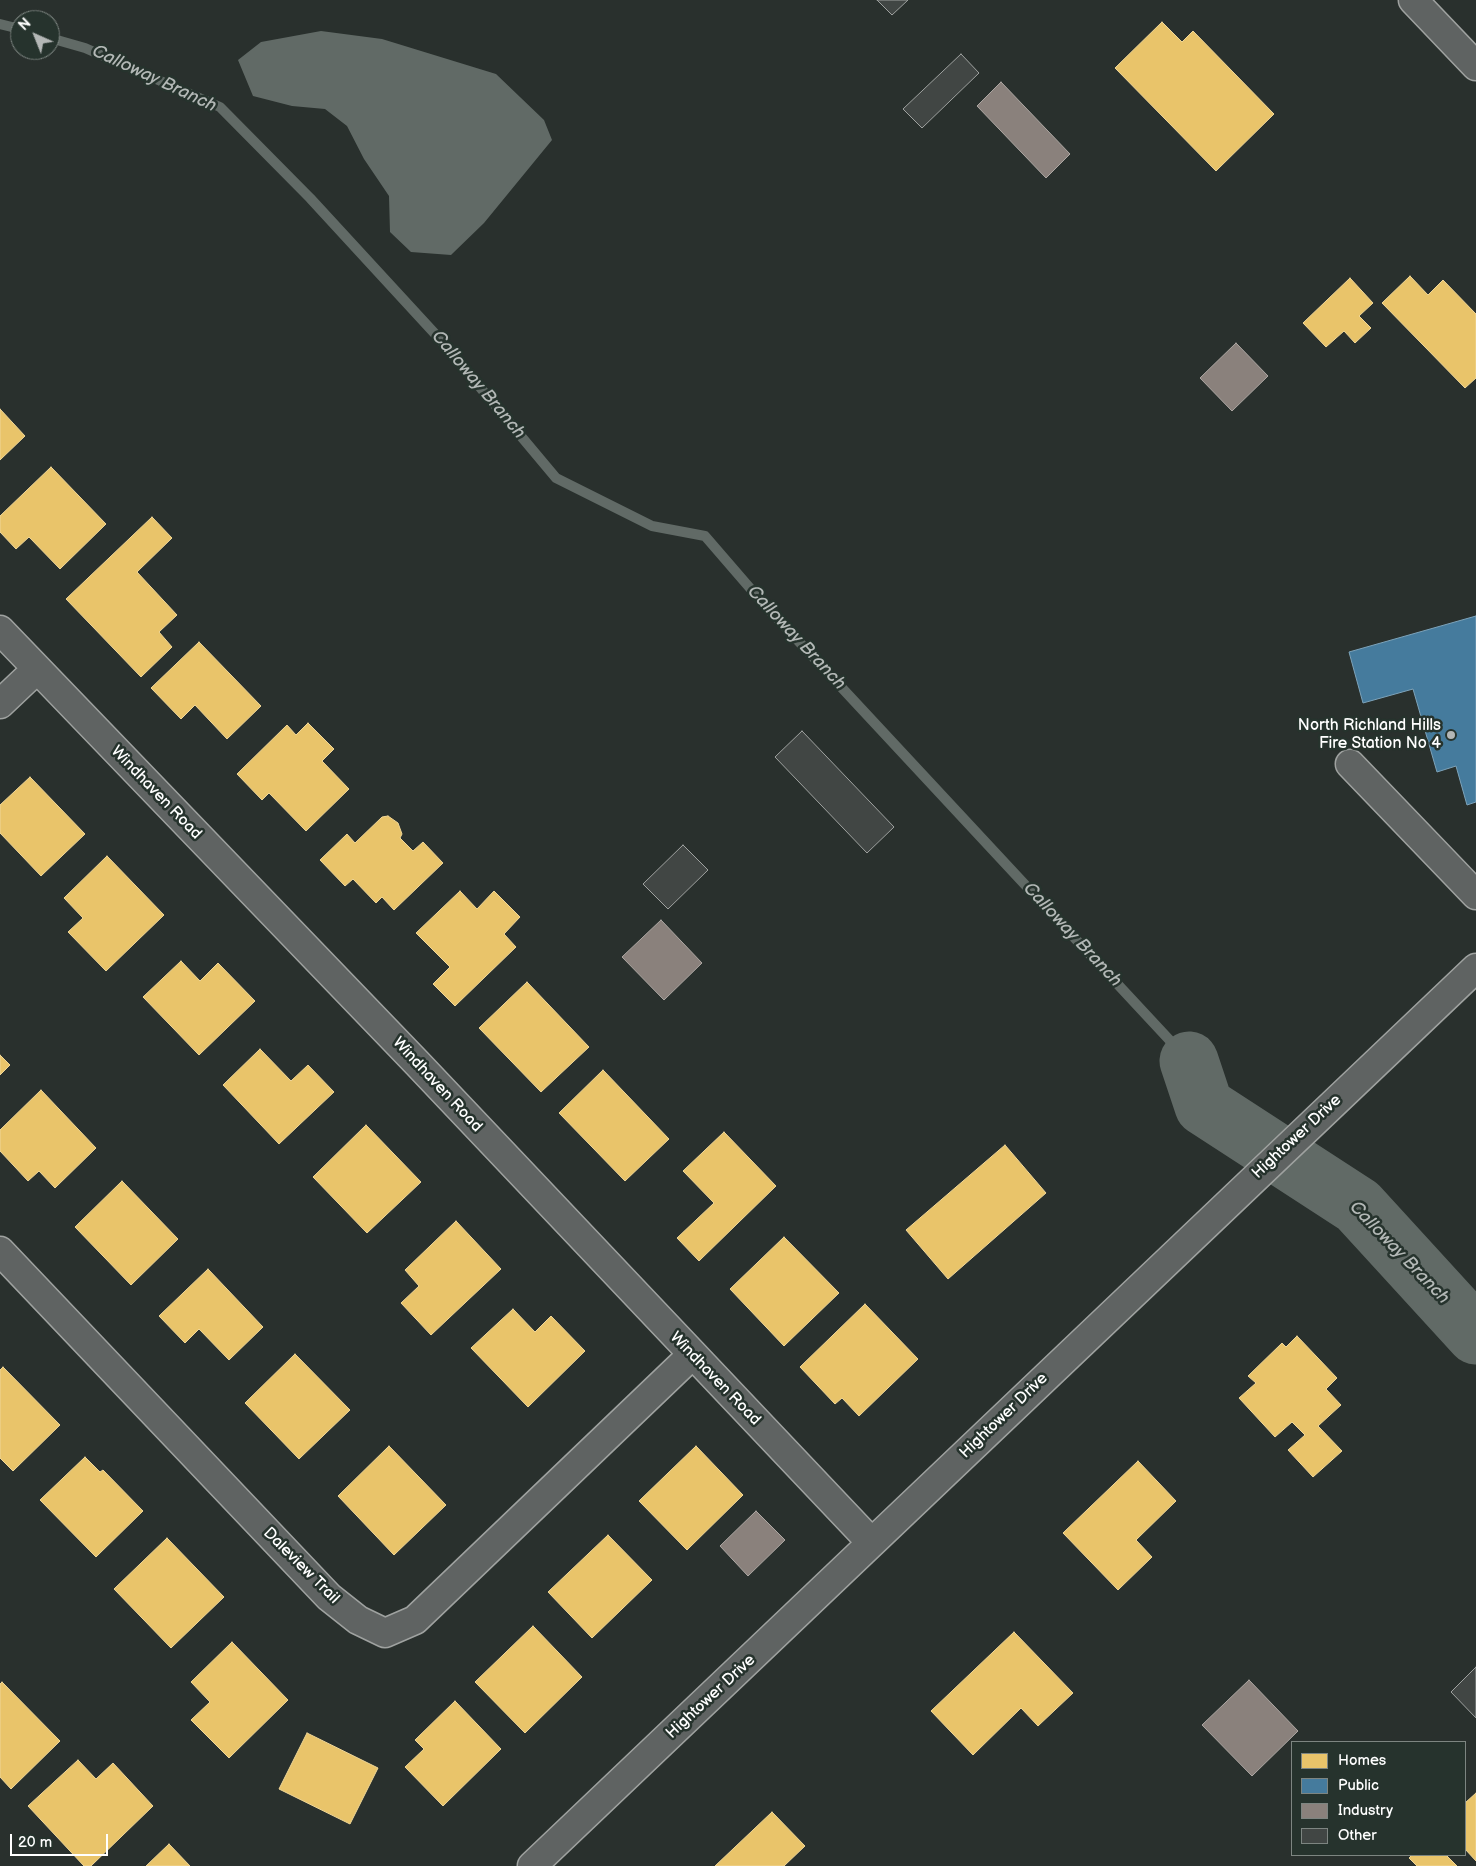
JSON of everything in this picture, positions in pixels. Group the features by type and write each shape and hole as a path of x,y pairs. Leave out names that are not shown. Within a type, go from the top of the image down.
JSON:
{"street":[{"path":"1413,0 1476,66"},
{"name":"Windhaven Road","path":"0,630 417,1063 871,1542"},
{"path":"0,704 37,669"},
{"path":"1350,764 1476,895"},
{"name":"Hightower Drive","path":"532,1866 1476,968"},
{"name":"Daleview Trail","path":"0,1251 329,1598 358,1620 385,1633 414,1620 692,1355"}],"shaded area":[{"path":"321,31 382,39 496,74 544,120 552,140 484,223 451,255 411,252 390,232 389,196 364,159 347,126 325,109 292,106 253,96 238,60 261,42"}],"building: Homes":[{"path":"1162,22 1182,42 1193,31 1274,114 1216,171 1115,68"},
{"path":"1410,276 1428,295 1443,280 1476,314 1476,378 1465,388 1382,303"},
{"path":"1350,278 1373,303 1359,316 1371,328 1355,343 1344,331 1326,347 1303,323"},
{"path":"0,409 25,436 0,460"},
{"path":"51,467 106,524 60,569 29,537 16,549 0,532 0,516"},
{"path":"152,517 172,538 137,572 177,615 159,632 172,647 141,677 66,599"},
{"path":"199,642 261,706 227,739 195,705 181,719 151,688"},
{"path":"308,723 334,749 322,761 349,789 306,831 269,793 262,800 237,774 287,725 296,735"},
{"path":"30,777 85,834 41,876 0,833 0,805"},
{"path":"388,816 398,823 402,834 400,838 413,851 423,842 443,863 394,910 382,897 376,903 353,879 345,886 320,860 347,834 355,843 382,817"},
{"path":"107,856 164,915 106,971 68,932 83,918 64,898"},
{"path":"460,891 477,909 494,891 520,917 504,934 516,947 455,1006 433,984 450,967 416,933"},
{"path":"181,961 200,981 218,963 255,1001 199,1055 143,997"},
{"path":"527,982 589,1047 541,1092 479,1028"},
{"path":"260,1049 291,1081 308,1065 334,1092 279,1144 223,1085"},
{"path":"0,1055 10,1065 0,1075"},
{"path":"603,1070 669,1139 625,1181 559,1113"},
{"path":"41,1090 96,1148 55,1188 39,1171 28,1181 0,1151 0,1130"},
{"path":"366,1125 421,1182 367,1233 313,1177"},
{"path":"724,1132 776,1186 699,1261 677,1238 714,1203 683,1171"},
{"path":"1005,1145 1046,1193 948,1279 906,1230"},
{"path":"122,1181 178,1239 131,1285 75,1227"},
{"path":"456,1221 501,1269 431,1335 401,1303 419,1286 405,1270"},
{"path":"784,1237 839,1293 784,1346 730,1289"},
{"path":"208,1269 263,1327 229,1360 199,1329 185,1343 159,1316"},
{"path":"865,1304 918,1359 859,1416 842,1398 835,1404 800,1367"},
{"path":"513,1309 535,1332 551,1316 585,1351 528,1407 471,1348"},
{"path":"1297,1336 1337,1378 1326,1389 1341,1405 1318,1426 1342,1451 1313,1477 1288,1450 1305,1435 1292,1422 1275,1437 1239,1398 1256,1383 1248,1376 1282,1343 1286,1347"},
{"path":"295,1354 350,1410 299,1459 245,1403"},
{"path":"3,1367 60,1425 13,1471 0,1458 0,1370"},
{"path":"389,1446 446,1505 394,1555 338,1496"},
{"path":"696,1446 743,1495 687,1550 639,1501"},
{"path":"85,1457 100,1472 103,1470 143,1511 96,1557 40,1500"},
{"path":"1138,1461 1176,1501 1136,1540 1152,1557 1118,1590 1063,1533"},
{"path":"608,1535 652,1580 592,1638 548,1592"},
{"path":"167,1538 224,1597 171,1648 114,1589"},
{"path":"533,1626 582,1677 525,1733 475,1682"},
{"path":"1014,1632 1073,1693 1038,1726 1021,1708 973,1755 931,1711"},
{"path":"232,1642 288,1700 229,1758 191,1720 210,1702 191,1682"},
{"path":"2,1682 60,1741 11,1789 0,1777 0,1684"},
{"path":"455,1701 501,1749 443,1806 405,1767 424,1749 415,1740"},
{"path":"307,1733 378,1768 350,1824 279,1789"},
{"path":"78,1760 96,1779 113,1763 153,1806 91,1866 84,1866 28,1806"},
{"path":"1476,1793 1476,1861 1466,1850 1466,1802"},
{"path":"772,1812 805,1846 784,1866 715,1866"},
{"path":"169,1844 190,1866 146,1866"},
{"path":"1411,1856 1447,1856 1457,1866 1417,1866 1409,1858"}],"building: Public":[{"name":"North Richland Hills Fire Station No 4","path":"1476,616 1476,802 1467,805 1456,766 1437,772 1413,689 1363,703 1349,652"}],"building: Industry":[{"path":"1001,82 1070,154 1046,178 977,106"},
{"path":"1236,343 1268,376 1232,411 1200,378"},
{"path":"661,920 702,963 664,1000 622,957"},
{"path":"756,1511 785,1540 748,1576 720,1546"},
{"path":"1249,1680 1298,1731 1252,1776 1202,1725"}],"building: Other":[{"path":"877,0 908,0 892,15"},
{"path":"961,54 979,73 922,128 903,109"},
{"path":"802,731 894,827 867,853 775,757"},
{"path":"683,845 708,870 668,909 643,884"},
{"path":"1476,1667 1476,1718 1451,1692"}],"waterway":[{"name":"Calloway Branch","path":"0,24 10,26"},
{"name":"Calloway Branch","path":"60,41 85,48 220,107 310,198 437,336 556,478 652,526 705,536 762,602 1189,1061"},
{"name":"Calloway Branch","path":"1189,1061 1204,1106 1358,1206 1476,1335"}],"place":[{"name":"North Richland Hills Fire Station No 4","path":"1451,735"}]}
